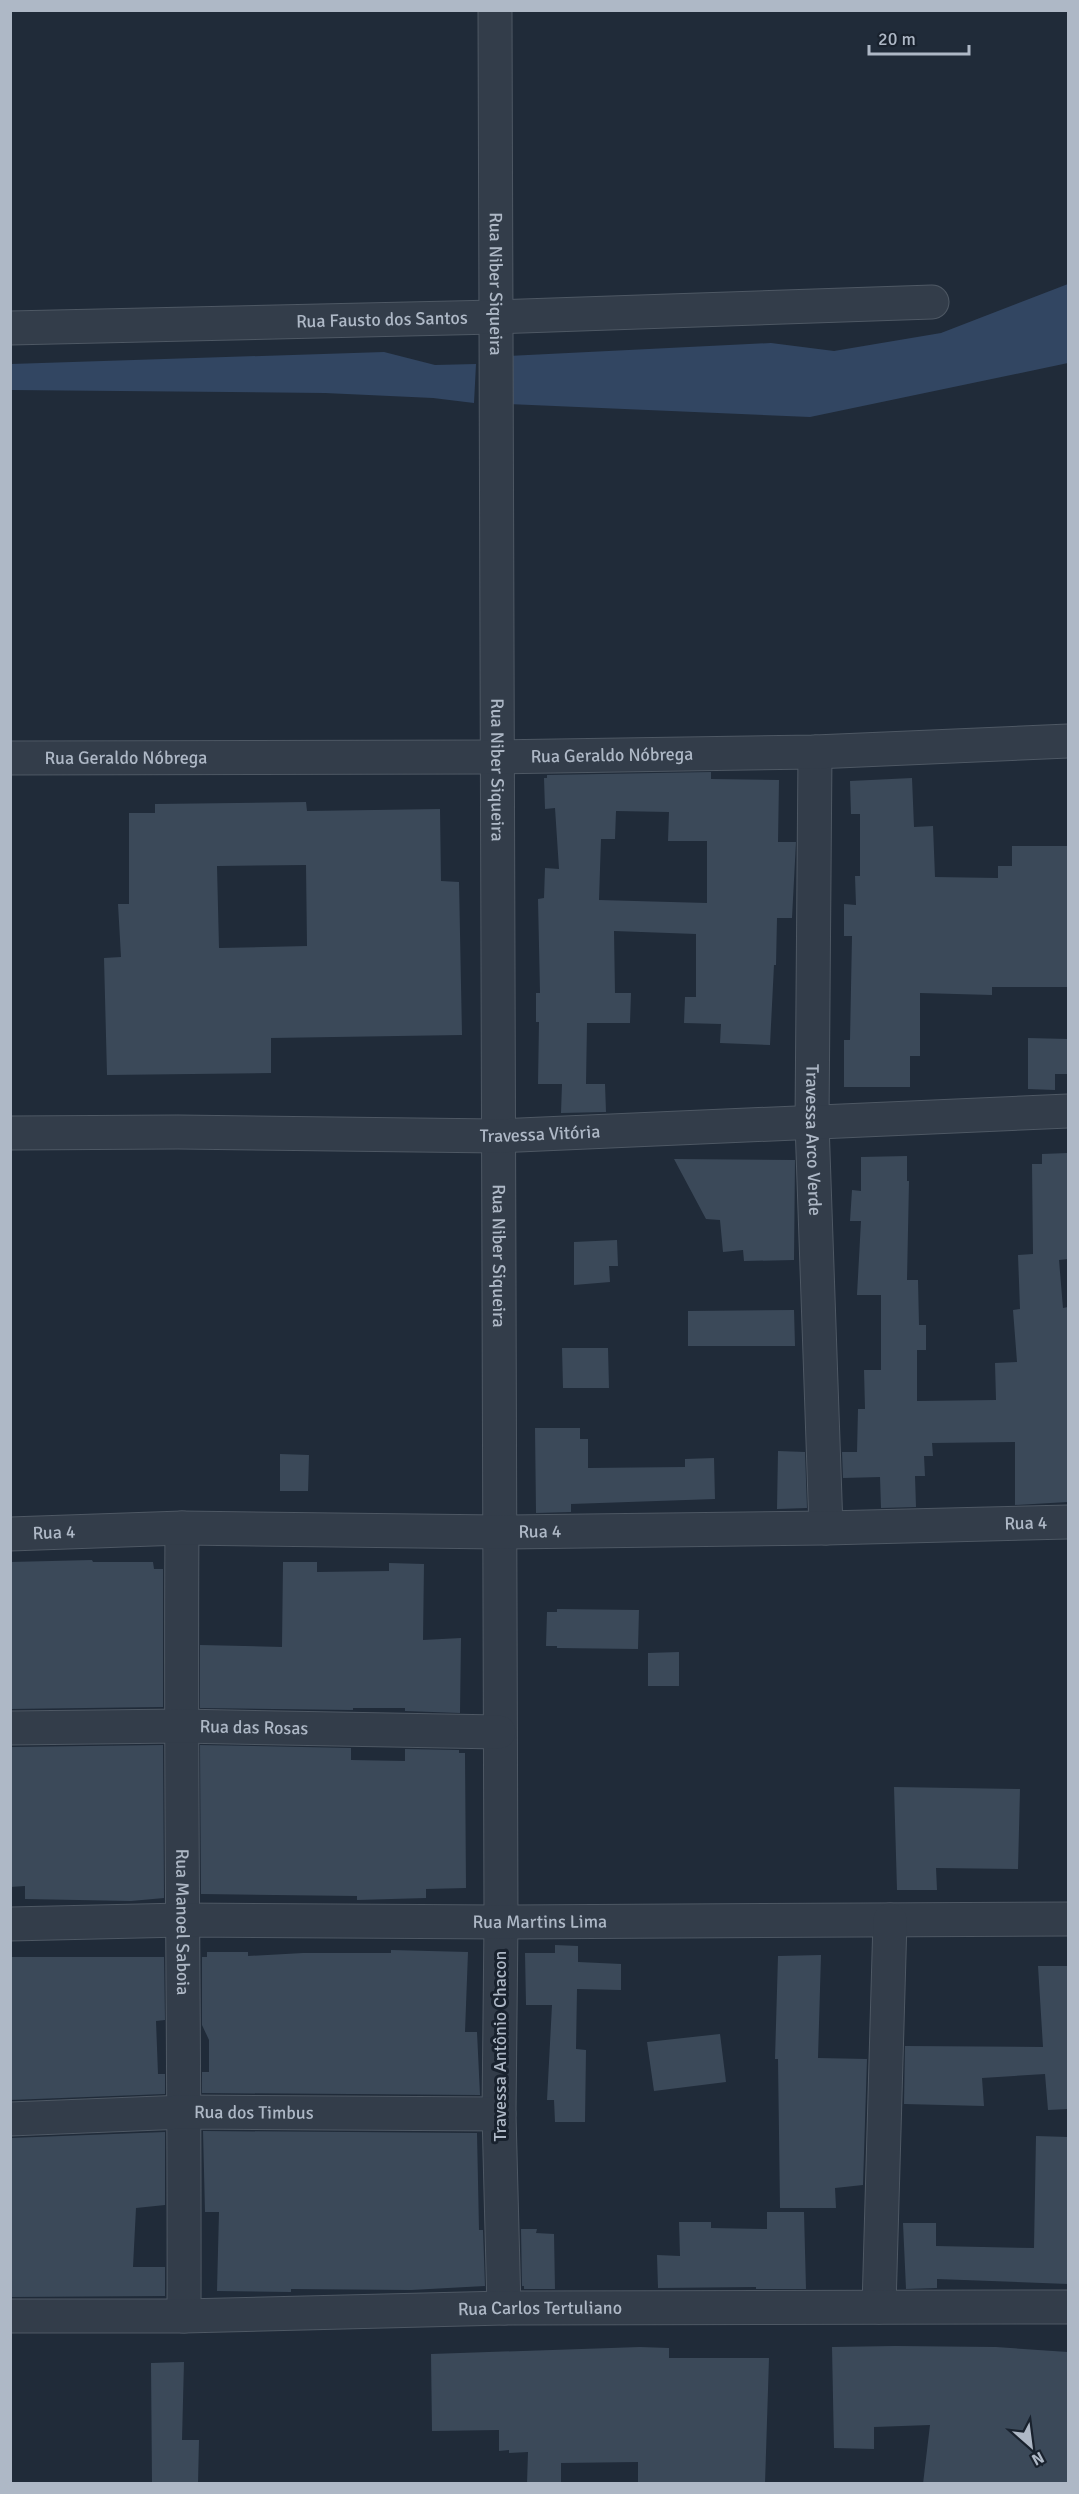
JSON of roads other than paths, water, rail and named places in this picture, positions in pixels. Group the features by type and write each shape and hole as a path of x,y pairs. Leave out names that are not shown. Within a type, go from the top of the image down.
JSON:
{"street":[{"name":"Rua Niber Siqueira","path":"495,10 499,1532"},
{"name":"Rua Fausto dos Santos","path":"10,328 495,317 932,302"},
{"name":"Rua Geraldo Nóbrega","path":"10,758 496,757 815,752 1068,741"},
{"name":"Travessa Arco Verde","path":"815,752 812,1123 826,1528"},
{"name":"Travessa Vitória","path":"10,1133 178,1132 497,1136 1068,1111"},
{"name":"Rua 4","path":"10,1534 182,1528 499,1532 1068,1522"},
{"name":"Rua Manoel Saboia","path":"182,1528 180,1726 185,2112 184,2316"},
{"name":"Travessa Antônio Chacon","path":"499,1532 501,1922 499,2114 504,2308"},
{"name":"Rua das Rosas","path":"10,1728 180,1726 499,1732"},
{"name":"Rua Martins Lima","path":"10,1924 182,1920 501,1922 1068,1919"},
{"path":"879,2307 890,1920"},
{"name":"Rua dos Timbus","path":"10,2120 185,2112 499,2114"},
{"name":"Rua Carlos Tertuliano","path":"10,2316 184,2316 504,2308 1068,2307"}],"water":[{"path":"1068,284 1068,363 810,417 507,404 508,356 771,343 834,351 941,333"},
{"path":"384,352 435,365 476,364 474,403 433,398 325,393 11,390 11,364"}]}
